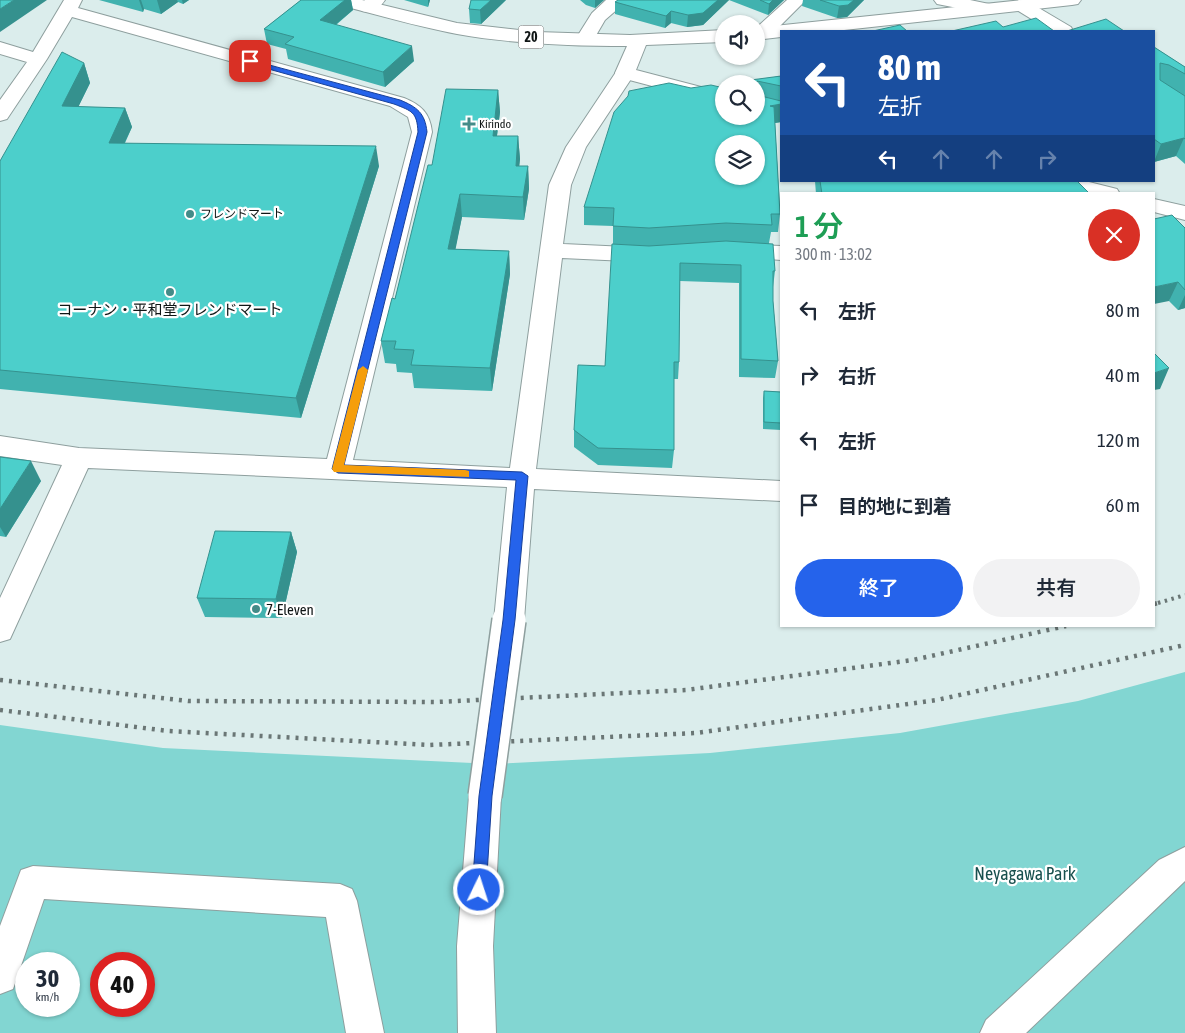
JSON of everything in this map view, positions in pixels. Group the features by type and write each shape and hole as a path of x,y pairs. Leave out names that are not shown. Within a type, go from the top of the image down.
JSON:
{"street":[{"name":"20","path":"341,0 372,3 472,31 584,40 638,42 715,37"},
{"path":"584,40 593,20 610,5 620,0"},
{"path":"765,29 797,0"},
{"path":"943,0 988,9"},
{"path":"795,30 1072,0"},
{"path":"0,115 38,59 70,5 397,102 414,109 422,120 422,132 338,469"},
{"path":"1021,5 1062,30"},
{"path":"765,33 780,32"},
{"path":"477,1033 475,946 485,796 509,620 522,476 553,251 560,185 576,147 625,74 638,42"},
{"path":"0,48 38,59"},
{"path":"625,74 715,96"},
{"path":"1063,182 1101,192"},
{"path":"1155,205 1185,213"},
{"path":"714,250 780,254"},
{"path":"553,251 667,254"},
{"path":"0,446 79,458 522,476 780,491"},
{"path":"0,630 79,458"},
{"path":"1000,1033 1171,871 1185,863"},
{"path":"0,976 33,882 340,901 365,1033"}],"green space":[{"name":"Neyagawa Park","path":"1185,672 1185,1033 0,1033 0,725 163,748 493,764 710,753 900,733 1078,701"}],"building":[{"path":"0,0 14,0 0,9"},
{"path":"301,0 345,0 320,20 412,46 383,72 285,44 294,37 264,29"},
{"path":"471,0 491,0 480,10 469,9"},
{"path":"618,0 718,0 703,13 688,15 671,11 666,16 615,2"},
{"path":"760,0 773,0 769,4"},
{"path":"820,0 854,0 848,5 839,6"},
{"path":"1036,18 1053,30 956,30 996,21 1003,27"},
{"path":"1106,19 1122,30 1070,30"},
{"path":"900,25 906,30 878,30"},
{"path":"1155,48 1185,67 1185,74 1169,65 1160,63 1160,80 1185,96 1185,139 1161,144 1155,140"},
{"name":"コーナン・平和堂フレンドマート","path":"62,52 84,63 62,106 125,108 109,143 376,146 296,398 0,370 0,161"},
{"path":"780,76 780,86 765,83 765,78"},
{"path":"669,83 691,88 715,86 715,125 765,125 765,97 780,101 780,104 770,106 774,107 780,214 771,214 772,225 726,223 649,228 613,226 614,208 584,207 614,112 628,96 629,91"},
{"path":"446,89 498,90 493,136 518,136 516,166 528,166 523,197 460,194 448,249 509,251 490,368 411,365 414,350 394,349 396,341 381,341 392,298 395,299 428,165 432,165"},
{"path":"820,182 1078,182 1088,192 822,192"},
{"path":"1172,215 1185,228 1185,290 1178,282 1155,287 1155,219"},
{"path":"726,241 773,244 775,271 773,271 773,301 778,361 741,359 741,265 680,263 679,362 674,362 674,450 598,448 574,430 578,365 605,366 612,244 649,246"},
{"path":"1155,354 1169,368 1155,373"},
{"path":"764,391 780,392 780,423 764,422"},
{"path":"0,457 31,461 0,509"},
{"path":"215,531 291,532 276,599 197,598"}],"railway":[{"path":"1158,603 1185,595"},
{"path":"1158,603 1162,602"},
{"path":"0,680 188,701 436,702 686,690 913,660 1062,627"},
{"path":"0,710 168,731 430,745 696,733 937,700 1185,645"}],"slow traffic":[{"path":"363,370 338,469 465,474"}],"place":[{"name":"Kirindo","path":"469,124"},
{"name":"フレンドマート","path":"190,214"},
{"name":"コーナン・平和堂フレンドマート","path":"170,292"},
{"name":"7-Eleven","path":"256,609"}],"route":[{"path":"250,61 397,102 414,109 422,120 422,132 338,469 522,476 509,620 485,796 479,890"}]}
